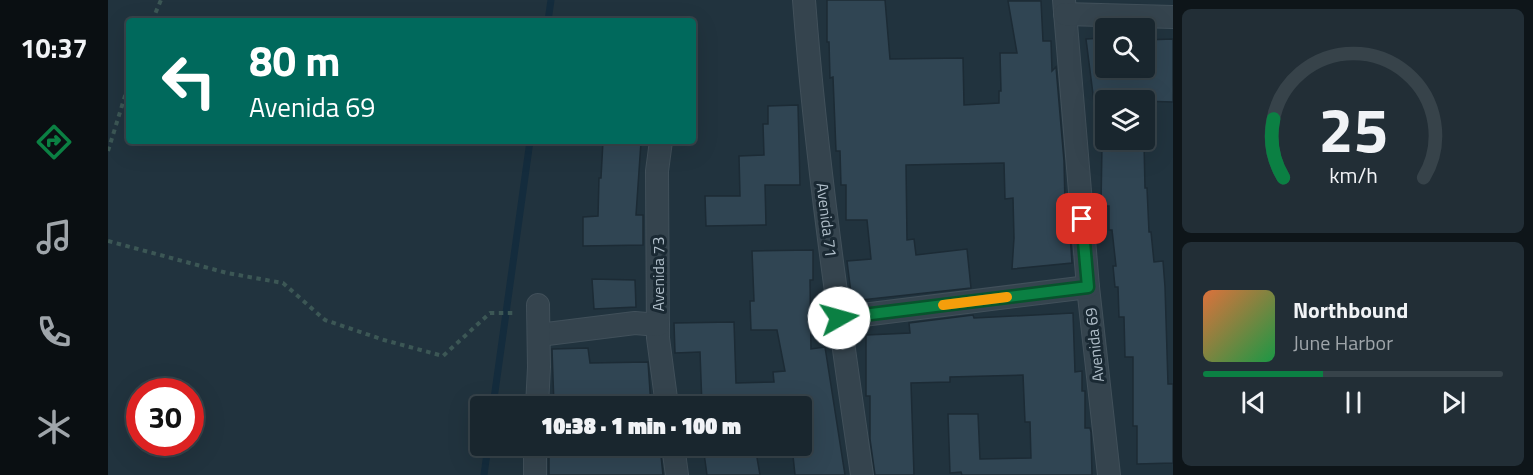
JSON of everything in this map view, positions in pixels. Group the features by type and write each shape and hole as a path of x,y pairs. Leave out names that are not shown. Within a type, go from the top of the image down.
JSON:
{"street":[{"name":"Avenida 71","path":"804,0 812,102 839,318 862,475"},
{"path":"1064,7 1173,17"},
{"name":"Avenida 69","path":"1064,7 1088,287 1109,475"},
{"name":"Avenida 73","path":"661,144 657,171 658,338 667,396"},
{"path":"839,318 1088,287"},
{"path":"537,396 538,305"},
{"path":"538,335 635,323 658,325"},
{"path":"535,456 536,475"},
{"path":"674,456 677,475"}],"path":[{"path":"153,18 161,0"},
{"path":"108,151 126,93"},
{"path":"108,241 227,273 283,284 325,320 384,340 443,356 490,313 524,313 538,335"}],"building":[{"path":"827,0 885,0 890,59 963,58 964,105 999,103 1000,53 1017,53 1008,1 1041,1 1043,41 1051,41 1052,71 1056,67 1064,161 1065,204 1068,204 1072,263 1012,269 1013,198 1005,199 1004,163 906,165 907,240 914,239 916,255 967,249 971,288 852,301 847,261 871,259 867,220 846,220 846,185 841,185 840,151 836,151 833,77 830,78 829,42 827,42"},
{"path":"1095,38 1095,78 1155,78 1155,40 1173,39 1173,102 1155,101 1155,90 1095,90 1094,102 1086,39"},
{"path":"798,105 800,185 765,185 766,225 706,226 705,196 740,196 739,156 764,155 763,124 768,124 768,106"},
{"path":"603,144 641,144 636,215 643,215 643,245 583,246 583,217 598,216 599,178 601,178"},
{"path":"1102,150 1144,150 1145,188 1147,188 1149,232 1151,232 1154,262 1163,261 1168,384 1173,384 1173,463 1137,464 1137,426 1133,426 1133,357 1125,357 1124,317 1119,317 1118,287 1115,287 1113,266 1116,266 1112,230 1109,230 1109,206 1101,206"},
{"path":"813,250 813,280 810,280 811,349 825,347 845,475 795,475 793,456 812,456 812,396 702,396 700,352 675,353 674,323 734,322 736,383 774,382 773,372 785,371 777,330 751,330 750,301 754,301 752,251"},
{"path":"592,279 635,280 636,307 594,309"},
{"path":"1073,313 1075,372 1082,371 1082,391 1085,391 1085,428 1090,428 1091,432 1092,475 962,475 961,472 950,473 948,414 978,414 980,459 1031,458 1030,422 1025,422 1023,375 950,377 950,382 911,383 914,475 875,475 870,439 870,396 866,396 866,335 910,333 909,323 973,315 974,318"},
{"path":"588,348 590,363 648,362 650,396 554,396 552,349"},
{"path":"549,456 661,456 663,475 549,475"},
{"path":"704,456 757,456 760,475 707,475"}],"waterway":[{"path":"548,18 551,0"},
{"path":"494,396 530,144"},
{"path":"484,475 487,456"}],"slow traffic":[{"path":"943,305 1007,297"}],"route":[{"path":"839,318 1088,287 1082,219"}]}
